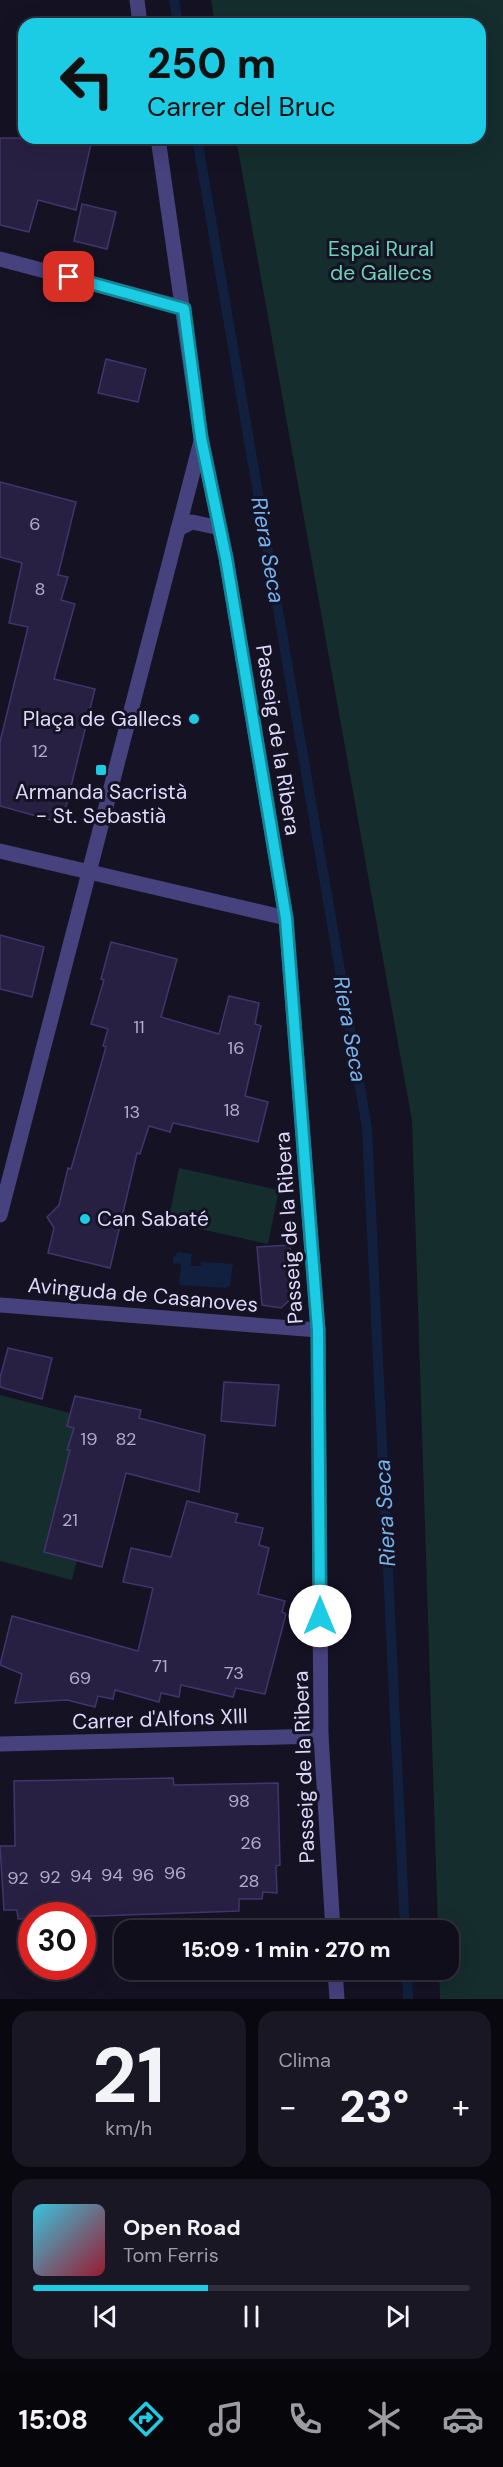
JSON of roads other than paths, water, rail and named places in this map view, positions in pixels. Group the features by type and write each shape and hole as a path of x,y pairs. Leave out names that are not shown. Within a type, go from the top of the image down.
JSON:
{"street":[{"path":"136,0 139,18"},
{"name":"Passeig de la Ribera","path":"159,144 201,438 220,528 286,918 318,1330 321,1736 332,1920"},
{"path":"0,259 184,309"},
{"path":"0,1215 201,438"},
{"path":"178,529 192,522 220,528"},
{"path":"0,851 286,918"},
{"name":"Avinguda de Casanoves","path":"0,1305 318,1330"},
{"name":"Carrer d'Alfons XIII","path":"0,1744 321,1736"},
{"path":"336,1980 337,1999"}],"water":[{"path":"178,1252 192,1254 191,1266 201,1266 201,1262 233,1264 230,1286 225,1288 179,1285 181,1264 173,1263 173,1258"}],"waterway":[{"name":"Riera Seca","path":"174,0 177,18"},
{"name":"Riera Seca","path":"198,144 367,1128 405,1920"},
{"name":"Riera Seca","path":"407,1980 408,1999"}],"place":[{"name":"Plaça de Gallecs","path":"194,719"},
{"name":"Armanda Sacristà - St. Sebastià","path":"101,770"},
{"name":"Can Sabaté","path":"85,1219"}],"park label":[{"name":"Espai Rural de Gallecs","path":"381,261"}]}
